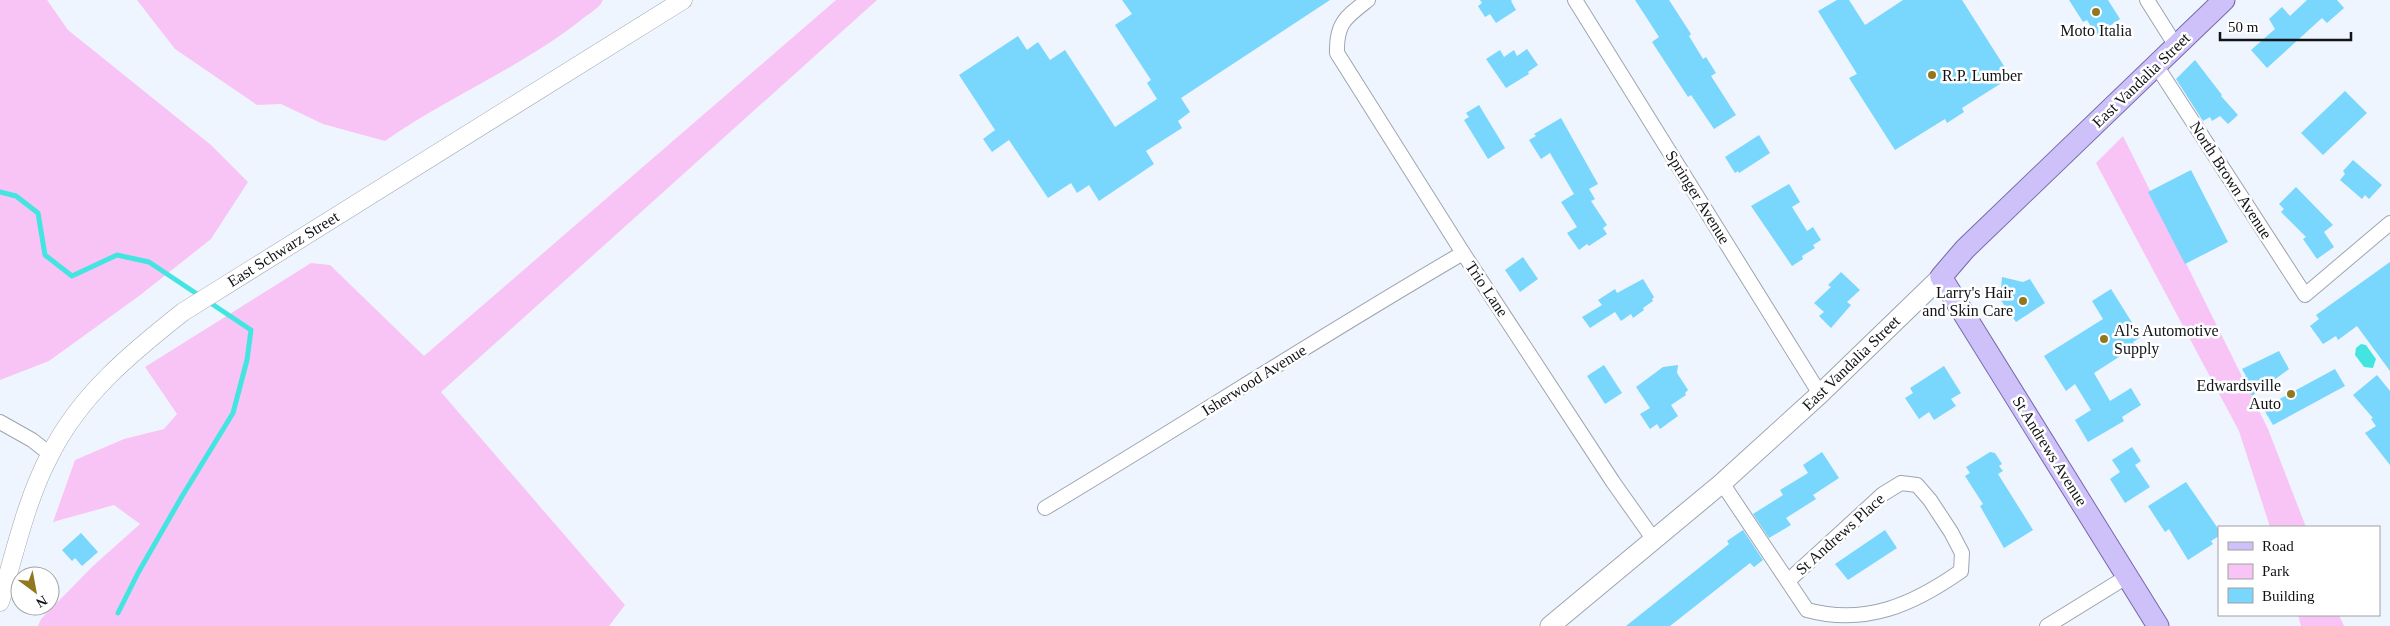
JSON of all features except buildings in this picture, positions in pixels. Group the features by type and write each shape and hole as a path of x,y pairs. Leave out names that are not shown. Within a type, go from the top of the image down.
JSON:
{"main road":[{"name":"East Vandalia Street","path":"1550,626 1722,483 1820,394 1940,277 1975,239 2224,0"},
{"name":"St Andrews Avenue","path":"1940,277 2158,626"}],"street":[{"name":"Trio Lane","path":"1368,0 1344,18 1338,32 1338,53 1463,253 1613,482 1654,540"},
{"name":"Springer Avenue","path":"1575,0 1820,394"},
{"path":"2147,0 2176,46"},
{"name":"East Schwarz Street","path":"0,602 27,515 50,454 63,431 95,389 138,348 215,292 675,2"},
{"name":"North Brown Avenue","path":"2156,65 2306,295 2390,223"},
{"name":"Isherwood Avenue","path":"1045,508 1210,409 1360,312 1463,253"},
{"path":"0,422 32,440 50,454"},
{"name":"St Andrews Place","path":"1722,483 1807,610 1826,620 1846,624 1882,617 1914,604 1962,571 1962,553 1930,500 1916,485 1901,484 1883,494 1788,581"},
{"path":"2047,626 2128,576"}],"green space":[{"path":"0,0 47,0 68,30 211,145 248,182 211,239 139,296 49,361 0,380"},
{"path":"137,0 603,0 594,11 534,53 434,110 385,141 323,124 281,104 257,105 175,49"},
{"path":"836,0 877,0 441,392 625,605 609,626 38,626 44,616 60,616 60,600 93,566 140,524 114,505 53,522 75,460 124,439 164,429 177,414 145,367 311,263 330,265 424,356"},
{"path":"2123,136 2268,429 2306,526 2270,526 2239,431 2096,163"},
{"path":"2298,616 2339,616 2344,626 2301,626"}],"water":[{"path":"2361,344 2366,345 2376,359 2373,368 2364,367 2355,355 2356,348"}],"waterway":[{"path":"0,192 16,196 38,213 45,255 72,276 117,255 149,262 251,330 247,360 233,413 181,498 138,573 118,613"}],"place":[{"name":"Moto Italia","path":"2096,12"},
{"name":"R.P. Lumber","path":"1932,75"},
{"name":"Larry's Hair and Skin Care","path":"2023,301"},
{"name":"Al's Automotive Supply","path":"2104,339"},
{"name":"Edwardsville Auto","path":"2291,394"}]}
